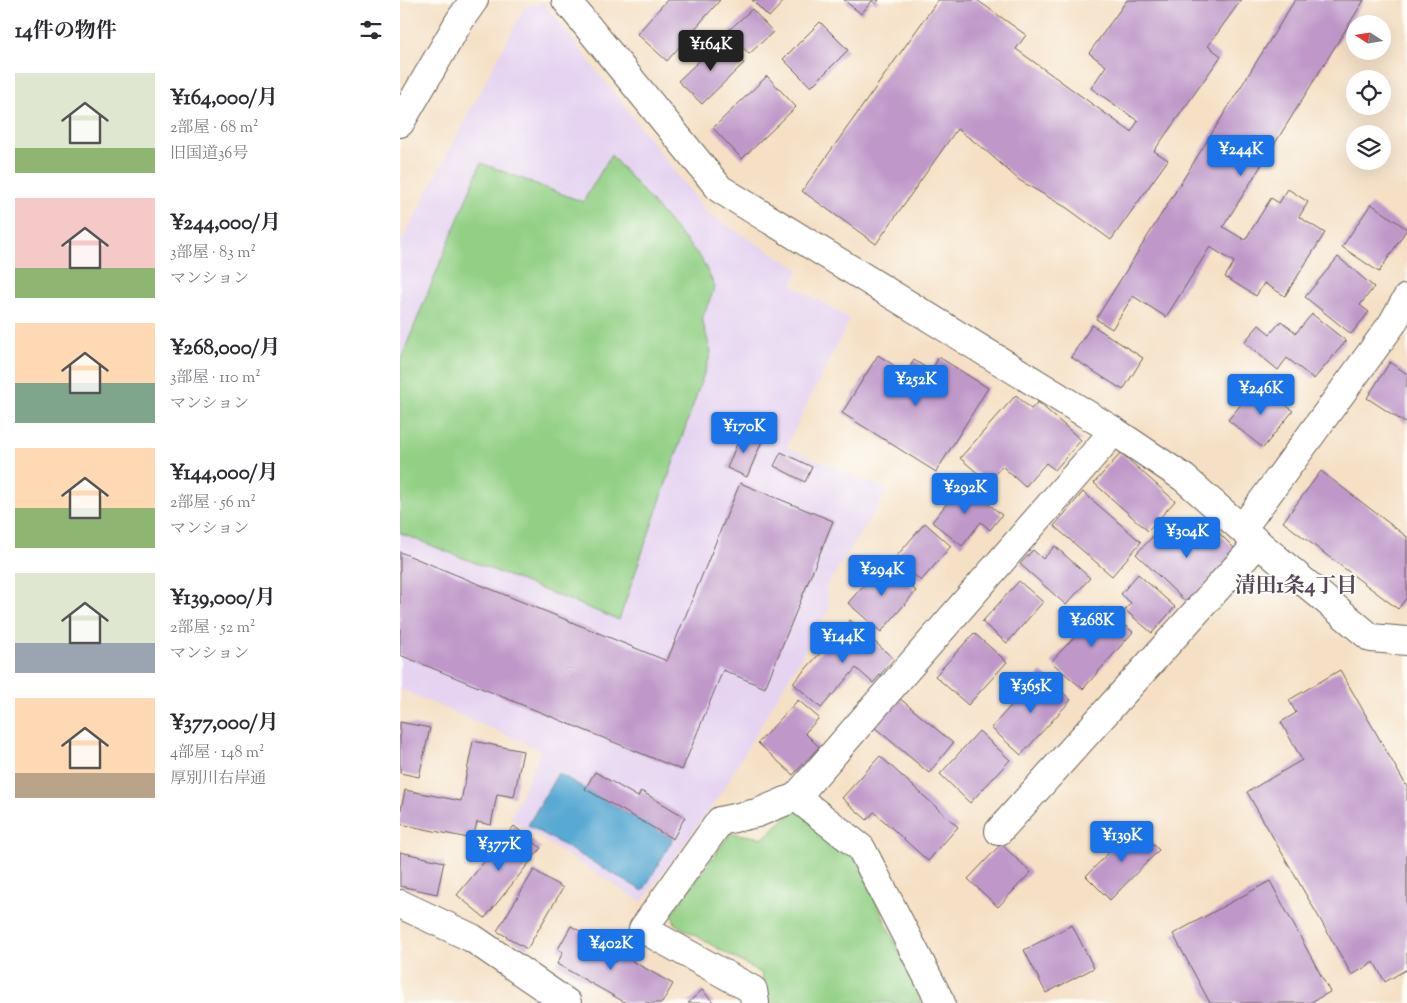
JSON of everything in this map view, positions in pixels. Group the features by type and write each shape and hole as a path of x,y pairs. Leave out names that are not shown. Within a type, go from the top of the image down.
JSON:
{"street":[{"path":"400,123 460,20 474,0"},
{"path":"566,0 720,189 1114,431 1184,478 1371,638 1407,641"},
{"path":"999,831 1250,536 1392,324 1407,298"},
{"path":"755,1003 752,990 643,929 720,821 757,813 796,797 1114,431"},
{"path":"796,797 861,848 941,1003"},
{"path":"400,904 472,938 567,1003"}],"shaded area":[{"path":"544,3 708,214 799,269 792,285 850,319 786,447 888,490 826,587 829,609 723,790 642,902 510,819 541,750 400,689 400,244 525,6"}],"green space":[{"path":"611,155 701,258 715,287 702,319 711,353 619,620 400,533 400,361 481,163 583,202"},
{"path":"795,809 858,861 922,1003 769,1003 761,973 675,924 672,913 731,833 763,838"}],"water":[{"path":"558,773 673,839 643,891 528,825"}],"building":[{"path":"667,0 720,0 667,61 637,34"},
{"path":"752,0 785,0 769,17"},
{"path":"844,0 879,0 876,4 872,1 861,14"},
{"path":"938,0 977,0 1026,35 1016,49 1131,132 1138,121 1091,88 1106,66 1089,53 1127,0 1241,0 1208,46 1221,56 1154,151 1168,160 1111,240 1067,208 1019,180 983,148 957,129 876,244 802,191"},
{"path":"1295,0 1364,0 1355,15 1346,15 1346,29 1223,227 1245,240 1271,198 1279,203 1288,189 1308,202 1299,217 1325,233 1285,296 1264,283 1256,296 1225,277 1234,262 1210,247 1166,317 1133,296 1112,329 1096,319"},
{"path":"752,9 773,32 749,54 728,31"},
{"path":"820,22 848,50 811,87 783,59"},
{"path":"721,40 744,63 702,104 678,81"},
{"path":"767,76 796,107 742,159 713,128"},
{"path":"1371,204 1407,229 1379,272 1342,247"},
{"path":"1338,257 1374,287 1360,305 1369,312 1351,334 1305,297"},
{"path":"1312,314 1346,341 1314,379 1287,358 1278,370 1244,342 1259,325 1270,334 1281,321 1296,333"},
{"path":"1092,325 1143,358 1123,390 1071,357"},
{"path":"878,355 906,373 914,360 931,371 939,357 988,388 936,472 842,413"},
{"path":"1390,362 1407,374 1407,424 1367,398"},
{"path":"1259,383 1293,411 1263,448 1228,420"},
{"path":"1016,395 1031,409 1038,402 1081,440 1055,470 1046,463 1025,487 1002,466 988,482 960,458"},
{"path":"742,432 762,441 747,477 727,468"},
{"path":"781,452 812,467 805,482 774,466"},
{"path":"1121,453 1175,501 1148,531 1094,483"},
{"path":"1321,471 1407,537 1407,597 1398,609 1283,522"},
{"path":"740,483 833,521 765,688 723,670 682,770 400,655 400,552 667,661"},
{"path":"963,483 1002,515 990,530 981,522 962,546 932,522"},
{"path":"1083,492 1141,542 1112,576 1054,526"},
{"path":"1206,520 1237,551 1187,603 1136,554 1162,527 1181,546"},
{"path":"925,523 951,546 921,581 895,558"},
{"path":"1055,546 1090,578 1066,605 1020,564 1033,550 1043,559"},
{"path":"884,562 916,591 881,632 848,603"},
{"path":"1138,574 1175,607 1152,633 1125,610 1131,603 1121,594"},
{"path":"1019,581 1043,602 1007,643 982,622"},
{"path":"1102,607 1133,632 1083,689 1051,662"},
{"path":"850,620 894,659 873,683 856,668 821,708 793,683"},
{"path":"974,633 1007,662 968,705 935,676"},
{"path":"1340,670 1407,787 1407,969 1385,982 1374,962 1352,975 1247,792 1302,760 1281,722 1296,713 1289,700"},
{"path":"1041,672 1071,700 1021,755 991,728"},
{"path":"898,697 953,743 929,773 874,727"},
{"path":"798,700 819,718 805,733 819,747 793,775 758,743"},
{"path":"400,722 430,728 419,777 400,773"},
{"path":"979,731 1010,760 970,803 940,774"},
{"path":"473,741 523,751 514,797 497,794 491,825 477,822 473,839 400,824 405,790 461,801"},
{"path":"880,756 958,827 928,861 874,812 867,820 842,798"},
{"path":"595,772 638,797 641,791 685,817 673,839 585,789"},
{"path":"514,826 541,848 485,918 457,895"},
{"path":"1135,826 1159,850 1110,900 1086,876"},
{"path":"1001,844 1031,872 998,907 968,879"},
{"path":"400,852 444,862 437,894 400,886"},
{"path":"534,870 563,888 527,949 497,931"},
{"path":"1270,881 1330,992 1309,1003 1210,1003 1173,934"},
{"path":"1072,925 1094,968 1046,993 1024,950"},
{"path":"571,926 598,941 594,949 616,962 620,954 673,984 662,1003 626,1003 557,964 563,952 558,949"},
{"path":"702,990 714,1003 688,1003"}],"district":[{"name":"清田1条4丁目","path":"1296,585"}]}
